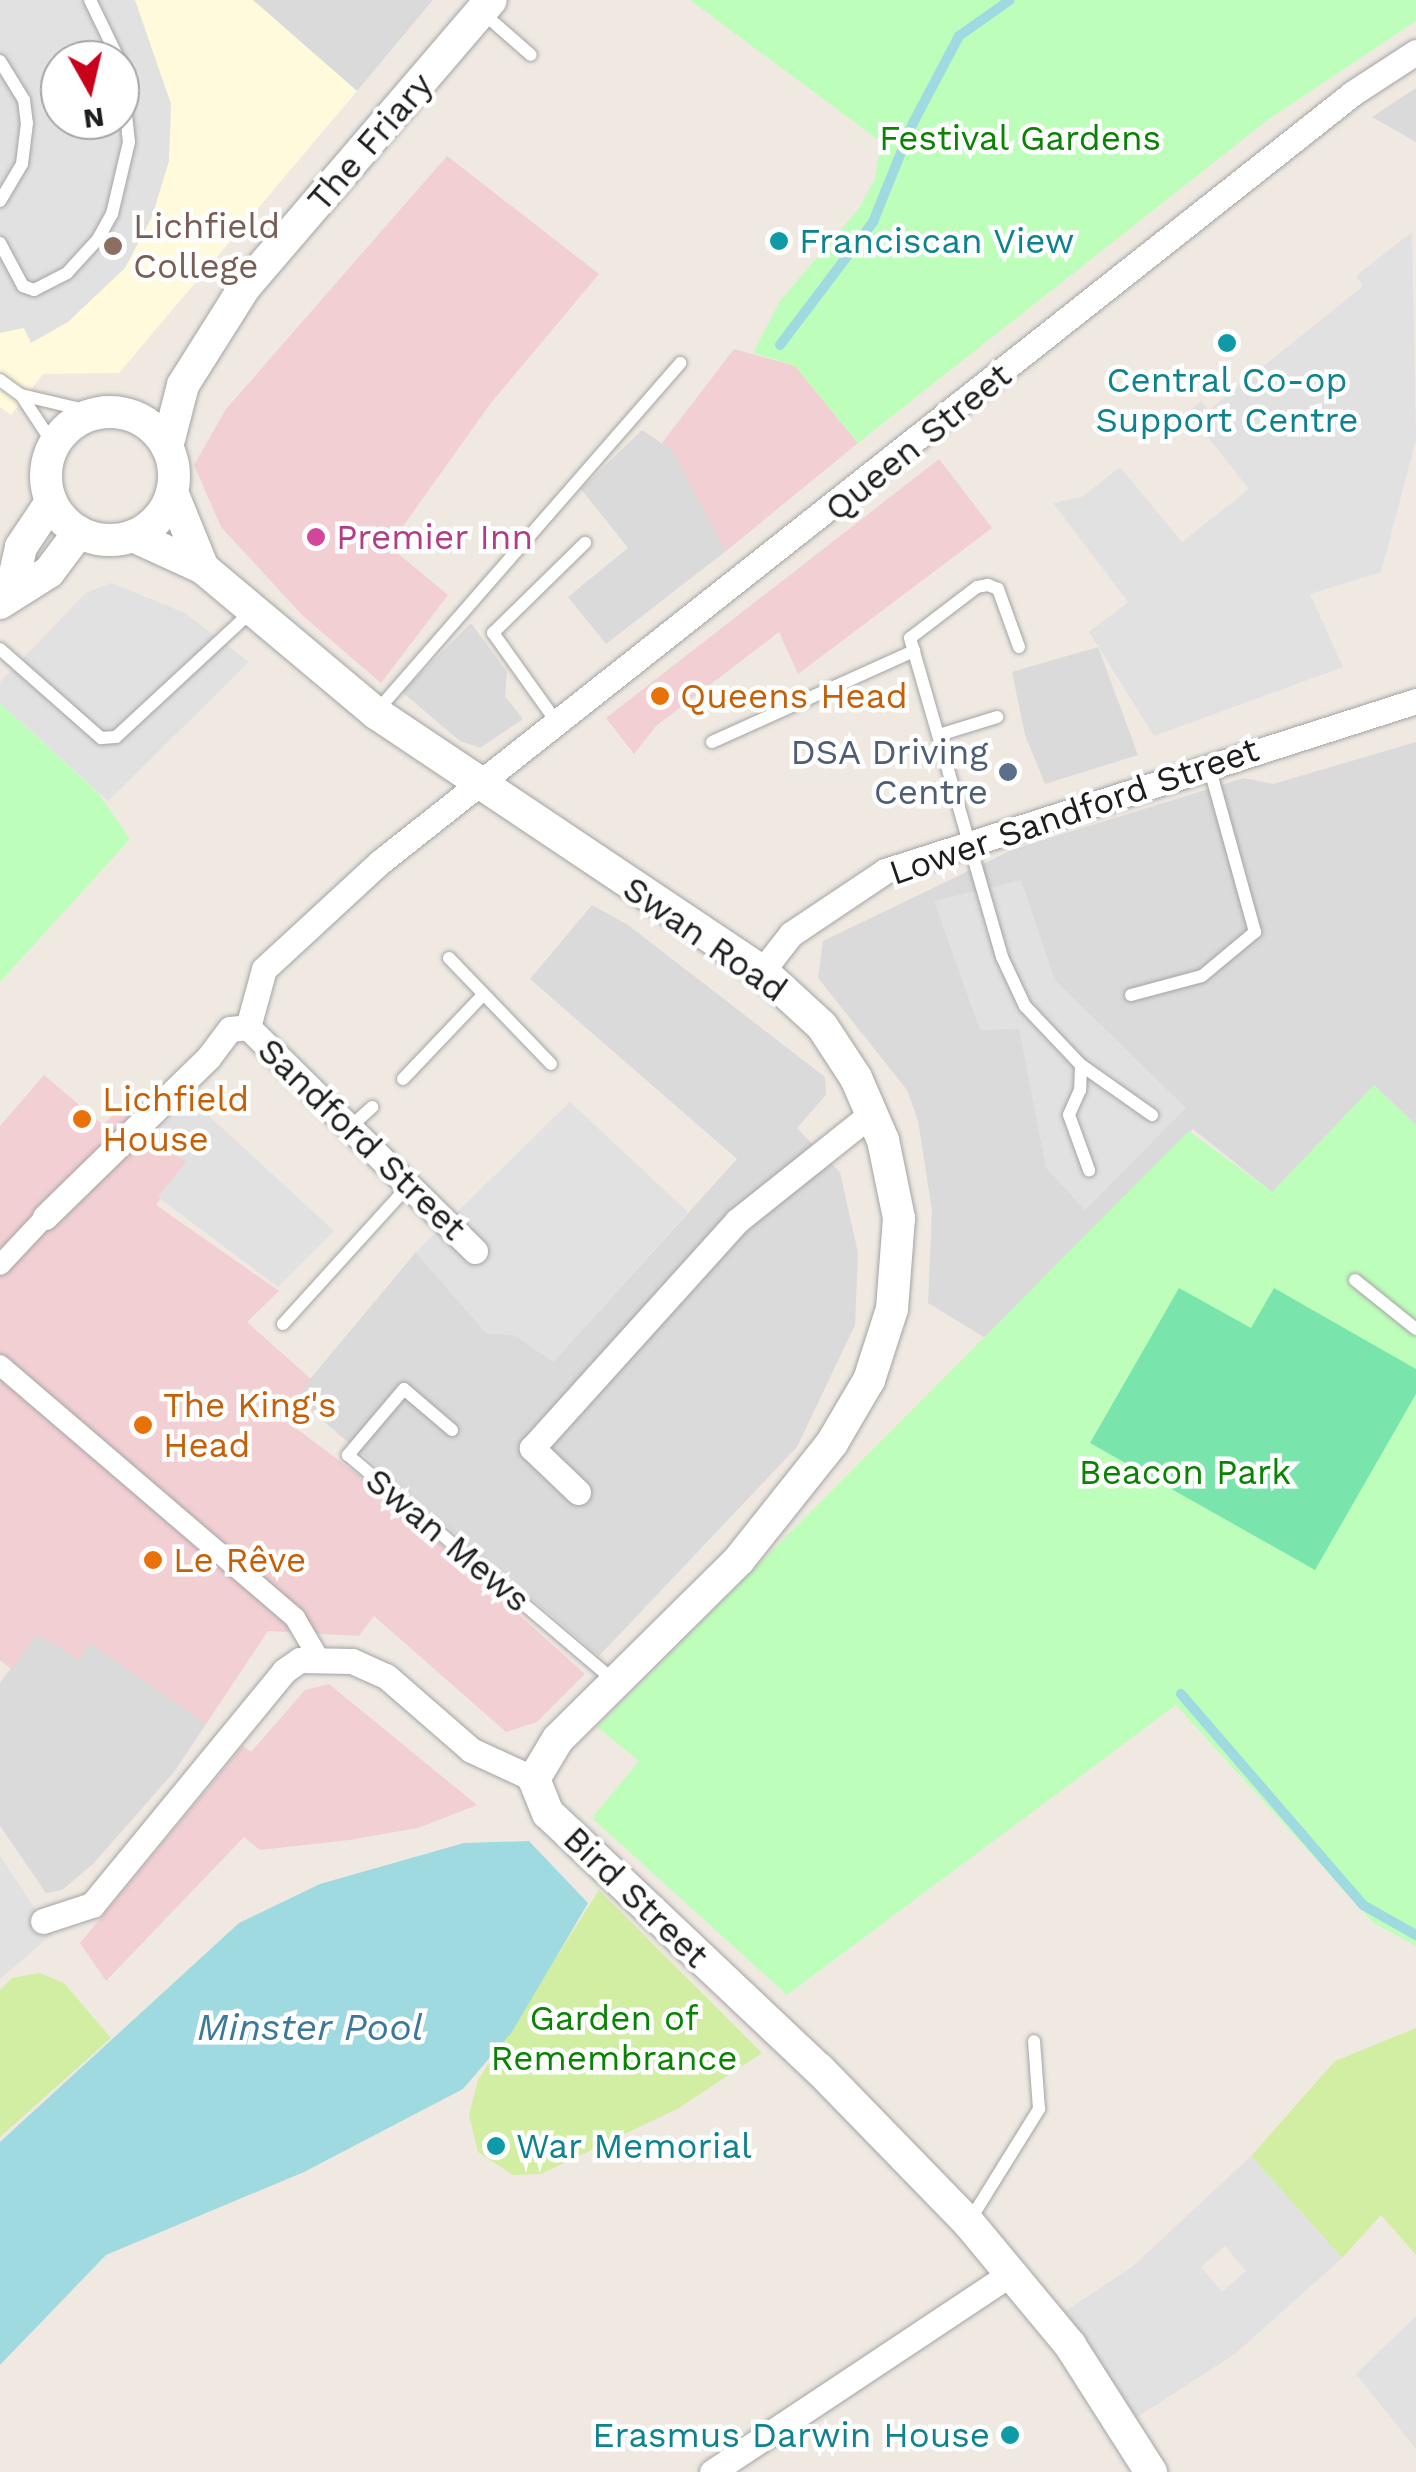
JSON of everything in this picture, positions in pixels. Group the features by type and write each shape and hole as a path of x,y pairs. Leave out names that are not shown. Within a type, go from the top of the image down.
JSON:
{"street":[{"name":"The Friary","path":"167,447 183,384 244,288 486,6"},
{"name":"Queen Street","path":"482,788 1353,93 1416,52"},
{"name":"The Friary","path":"134,416 183,384"},
{"path":"98,413 134,416 167,447 172,492 152,525 133,536 106,540 79,532 51,502 47,466 54,445 98,413"},
{"name":"Swan Road","path":"172,492 203,568"},
{"path":"5,598 21,546 51,502"},
{"path":"5,598 48,572 79,532"},
{"name":"Swan Road","path":"133,536 203,568 376,713 482,788 762,971 822,1026 871,1114 899,1218 892,1309 869,1380 832,1443 739,1560 558,1739 534,1779"},
{"name":"Lower Sandford Street","path":"762,971 791,934 885,871 1416,700"},
{"name":"Sandford Street","path":"248,1027 264,969 380,862 482,788"},
{"name":"Sandford Street","path":"248,1027 476,1250"},
{"name":"Sandford Street","path":"0,1264 208,1058 230,1029 248,1027"},
{"path":"578,1492 532,1448 737,1221 871,1114"},
{"path":"0,1366 295,1618 318,1656"},
{"path":"43,1921 92,1905 284,1672 318,1656 386,1676 471,1750 534,1779"},
{"name":"Bird Street","path":"534,1779 548,1813 820,2069 968,2222 1070,2346 1150,2472"},
{"path":"712,2472 1010,2274"}],"lane":[{"path":"90,0 110,40"},
{"path":"486,6 531,55"},
{"path":"0,61 24,100 27,124 22,164 0,201"},
{"path":"0,243 23,286 34,290 67,273 98,239 112,214 129,140"},
{"path":"376,713 680,363"},
{"path":"0,380 20,394 98,413"},
{"path":"20,394 54,445"},
{"path":"560,726 493,634 585,542"},
{"path":"1020,647 998,589 988,585 977,587 910,638 1002,957 1024,1006 1080,1065 1152,1115"},
{"path":"0,649 101,738 116,737 253,610"},
{"path":"712,742 914,651"},
{"path":"939,735 998,717"},
{"path":"1131,995 1202,976 1255,932 1208,764"},
{"path":"449,958 551,1064"},
{"path":"403,1079 482,996"},
{"path":"1080,1065 1080,1090 1069,1115 1089,1170"},
{"path":"350,1127 372,1108"},
{"path":"282,1324 409,1185"},
{"path":"1355,1280 1416,1329"},
{"name":"Swan Mews","path":"452,1430 404,1389 348,1455 616,1683"},
{"path":"968,2222 1039,2108 1034,2041"}],"shaded area":[{"name":"Lichfield College","path":"0,0 253,0 357,91 119,373 43,374 11,415 0,407"},
{"path":"0,0 135,0 171,104 169,161 152,217 125,268 68,322 31,343 24,328 0,333"},
{"path":"253,0 433,0 357,91"},
{"path":"1416,88 1416,142 1372,117"},
{"path":"447,156 599,274 490,404 389,546 448,595 381,683 302,615 221,527 194,465 226,409"},
{"path":"1412,232 1416,440 1381,572 1310,594 1343,667 1154,736 1089,632 1128,602 1053,503 1082,497 1120,467 1182,542 1249,489 1188,412 1201,401 1209,410 1363,286 1356,276"},
{"path":"734,349 795,366 858,443 726,551 672,450 662,443"},
{"path":"642,430 672,450 726,551 606,644 568,597 628,548 581,489"},
{"path":"939,459 992,528 798,674 779,632 656,726 634,754 606,718"},
{"path":"111,583 185,613 249,662 108,801 0,703 0,682 86,593"},
{"path":"471,623 507,672 505,696 523,719 480,748 460,741 402,692"},
{"path":"1098,647 1138,755 1045,784 1025,735 1012,672"},
{"path":"1416,742 1416,1125 1374,1085 1273,1193 1193,1129 992,1342 928,1303 932,1210 918,1121 907,1090 818,978 823,941 1014,849 1244,778 1273,784"},
{"path":"1021,880 1055,980 1186,1108 1085,1210 1046,1168 1019,1029 980,1030 934,901"},
{"path":"592,905 628,925 825,1077 826,1095 797,1128 840,1172 858,1253 855,1325 797,1447 599,1656 295,1397 416,1252 486,1333 514,1335 554,1361 737,1159 530,979"},
{"path":"44,1075 103,1125 128,1100 192,1157 156,1205 279,1291 247,1322 311,1379 281,1417 389,1498 585,1674 537,1722 506,1732 374,1616 359,1636 268,1631 206,1724 90,1643 79,1659 36,1634 12,1670 0,1660 0,1126"},
{"path":"194,1102 334,1231 278,1287 158,1197 186,1162 150,1133"},
{"path":"570,1102 688,1212 553,1362 514,1335 486,1333 416,1252"},
{"path":"36,1633 90,1643 206,1724 174,1772 93,1864 62,1890 46,1893 0,1826 0,1683"},
{"path":"329,1684 477,1805 418,1828 349,1840 260,1850 244,1837 106,1981 80,1943 243,1746 251,1752 305,1690"},
{"path":"0,1856 52,1934 0,1979"},
{"path":"1251,2156 1342,2258 1235,2354 1122,2427 1049,2322 1132,2267","holes":["1225,2246 1246,2271 1222,2292 1201,2267"]},
{"path":"1416,2316 1416,2449 1356,2374"}],"green space":[{"name":"Festival Gardens","path":"690,0 1416,0 1416,21 1269,119 858,443 795,366 753,353 780,301 859,208 875,179 881,142"},
{"path":"0,703 98,793 130,839 0,982"},
{"name":"Beacon Park","path":"1374,1085 1416,1125 1416,1946 1374,1923 1176,1705 787,1995 592,1818 639,1761 597,1727 1189,1131 1272,1192"},
{"path":"1179,1288 1251,1328 1274,1288 1416,1369 1416,1394 1315,1570 1090,1443"},
{"name":"Garden of Remembrance","path":"599,1890 762,2053 679,2108 541,2174 513,2175 478,2152 469,2115 478,2080"},
{"path":"40,1973 64,1983 111,2038 0,2137 0,1990 12,1978"},
{"path":"1416,2028 1416,2255 1381,2215 1342,2258 1251,2156 1335,2061"}],"water":[{"name":"Minster Pool","path":"529,1841 588,1903 512,2032 463,2089 304,2172 106,2255 0,2365 0,2142 239,1923 320,1884 464,1843"}],"waterway":[{"path":"780,345 873,222 913,123 959,36 1010,0"},
{"path":"1181,1694 1363,1905 1416,1935"}],"place":[{"name":"Franciscan View","path":"779,241"},
{"name":"Lichfield College","path":"113,246"},
{"name":"Central Co-op Support Centre","path":"1227,343"},
{"name":"Premier Inn","path":"316,537"},
{"name":"Queens Head","path":"660,696"},
{"name":"DSA Driving Centre","path":"1008,772"},
{"name":"Lichfield House","path":"82,1119"},
{"name":"The King's Head","path":"143,1425"},
{"name":"Le Rêve","path":"153,1560"},
{"name":"War Memorial","path":"496,2146"},
{"name":"Erasmus Darwin House","path":"1010,2435"}]}
